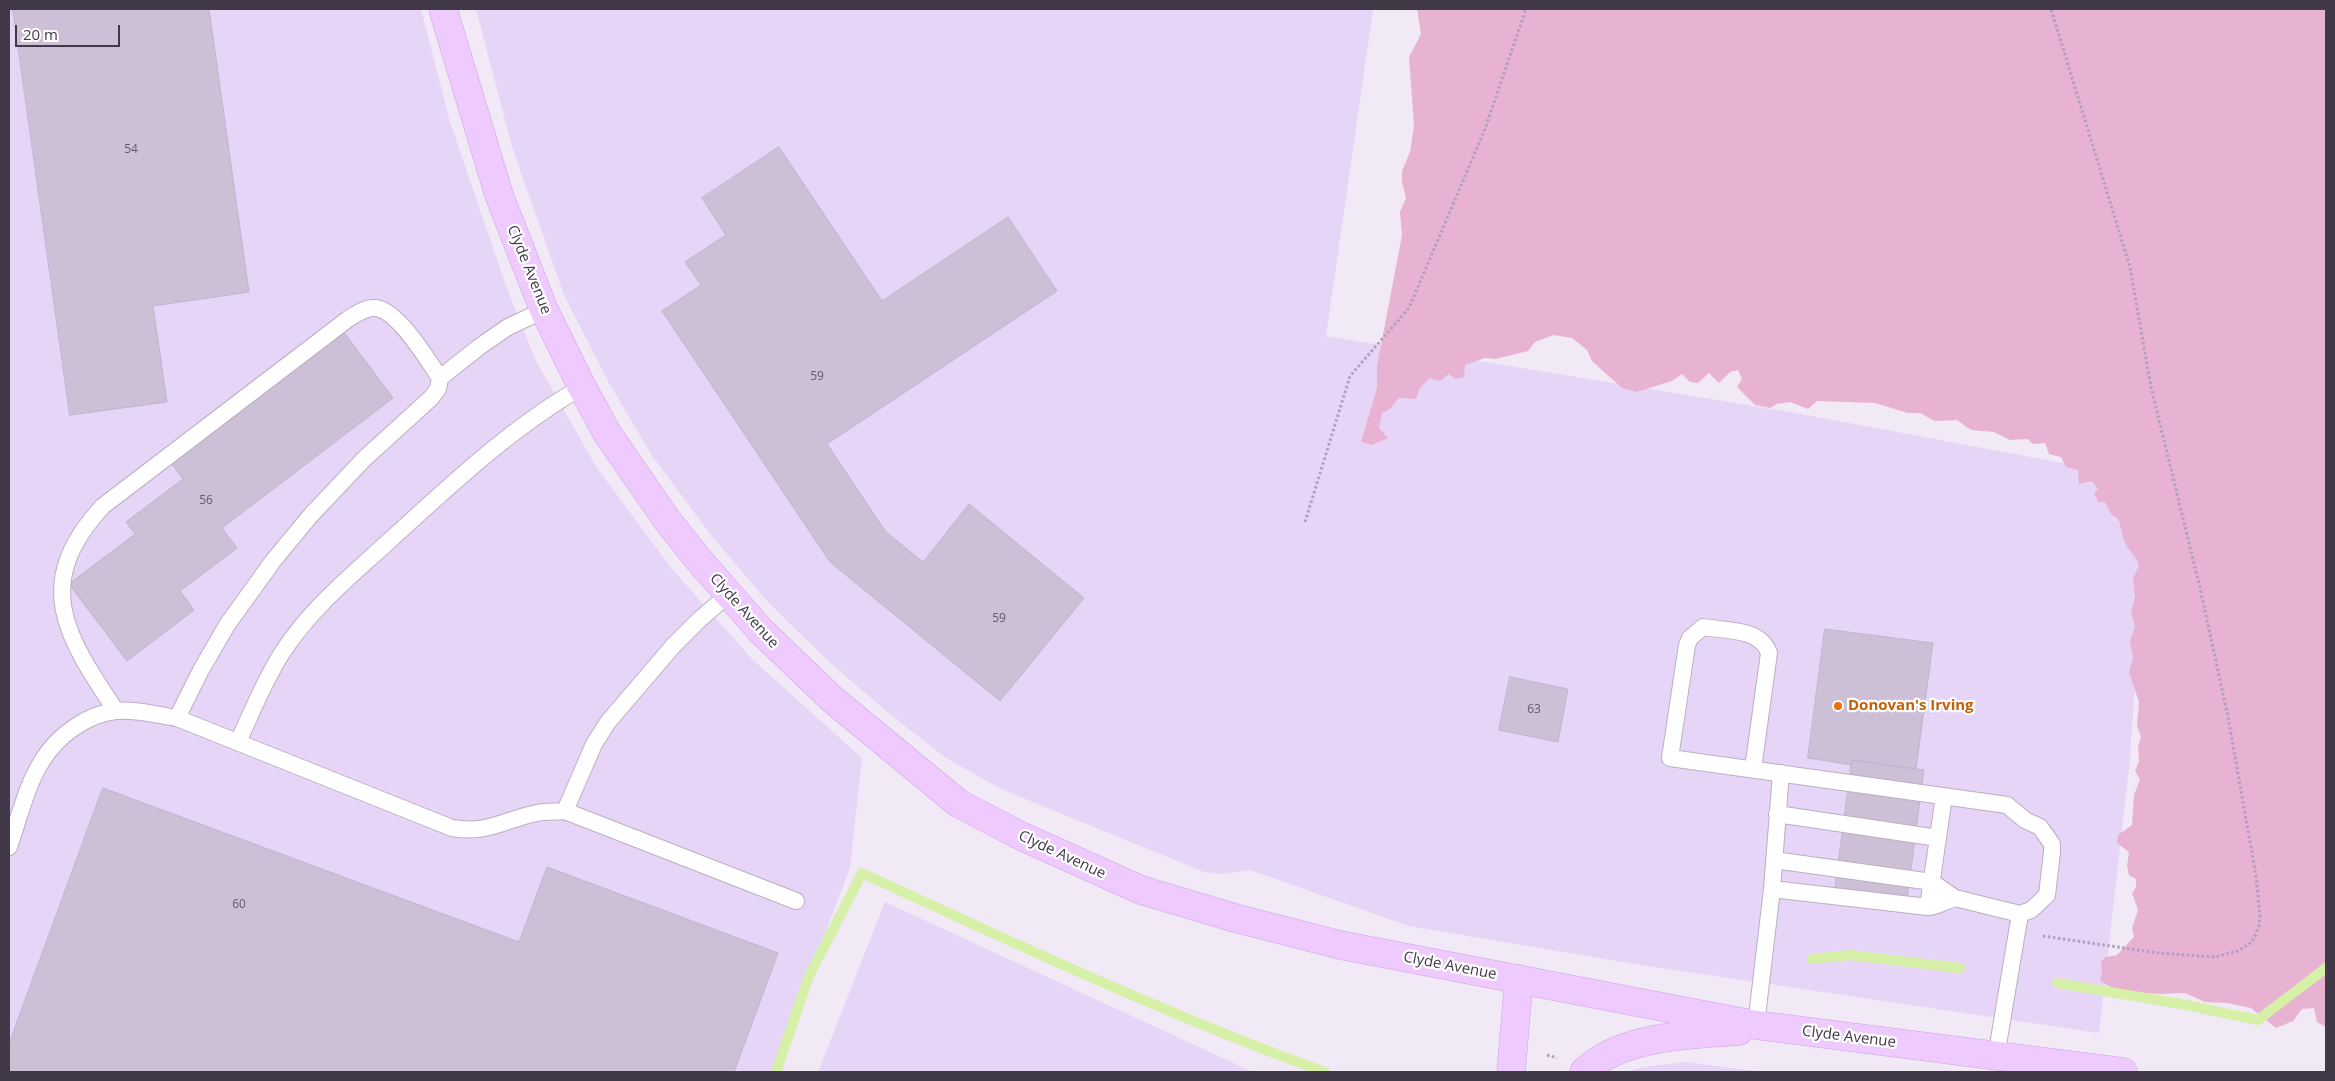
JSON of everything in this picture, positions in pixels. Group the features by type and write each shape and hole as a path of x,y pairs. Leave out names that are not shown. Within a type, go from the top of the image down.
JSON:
{"street":[{"name":"Clyde Avenue","path":"443,9 499,195 544,310 582,388 607,433 651,498 728,595 796,666 958,803 1021,836 1141,890 1235,918 1340,945 1764,1026 2123,1072"},
{"path":"1511,1072 1519,979"},
{"path":"1584,1072 1602,1059 1637,1044 1764,1026"}],"lane":[{"path":"116,711 72,639 62,608 63,579 70,550 84,527 103,506 361,311 373,308 386,311 391,315 440,378"},
{"path":"177,718 210,655 256,582 339,486 364,459 431,398 438,389 440,378 508,327 544,310"},
{"path":"238,742 281,654 321,604 437,498 509,436 552,404 582,388"},
{"path":"565,811 594,744 608,722 673,646 728,595"},
{"path":"1754,769 1770,653 1767,646 1754,635 1703,627 1690,638 1687,645 1670,758 2008,806 2025,820 2040,827 2052,844 2047,895 2031,910 2020,914 1955,898 1932,882 1774,860"},
{"path":"9,846 42,761 61,738 86,720 116,711 144,712 177,718 452,828 478,830 492,828 538,812 565,811 796,901"},
{"path":"1764,1026 1781,773"},
{"path":"1928,907 1944,796"},
{"path":"1777,814 1938,838"},
{"path":"1772,889 1928,907 1938,906 1945,901 1955,898"},
{"path":"1996,1057 2020,914"}],"path":[{"path":"1305,522 1350,376 1409,308 1485,129 1526,9"},
{"path":"2016,932 2158,953 2208,958 2228,954 2246,946 2256,935 2260,921 2256,876 2234,750 2200,588 2151,387 2130,267 2051,9"},
{"path":"1547,1055 1558,1058"}],"shaded area":[{"path":"9,9 421,9 450,122 505,283 536,361 597,468 672,569 752,659 862,758 850,868 772,1072 9,1072"},
{"path":"476,9 1373,9 1326,336 1796,413 2148,479 2130,759 2099,1033 1641,965 1409,926 1250,870 1221,874 1204,872 1001,789 946,758 887,712 825,658 767,601 711,535 653,457 609,383 564,295 512,147"},
{"path":"1417,9 2326,9 2326,1027 2317,1022 2314,1008 2302,1009 2293,1021 2276,1028 2251,1008 2227,1003 2205,1002 2185,993 2158,994 2117,991 2100,981 2102,972 2101,961 2106,957 2117,955 2134,937 2132,928 2138,910 2132,893 2136,887 2136,879 2129,875 2127,866 2129,852 2117,843 2118,835 2132,825 2134,795 2140,780 2135,771 2139,761 2138,747 2141,737 2137,726 2139,702 2129,672 2133,658 2130,641 2135,626 2131,613 2135,597 2133,578 2139,566 2125,542 2119,520 2111,514 2105,502 2098,502 2094,493 2098,489 2092,481 2079,484 2078,470 2066,467 2061,457 2049,454 2045,443 2033,444 2028,439 2010,440 1994,432 1971,430 1957,420 1935,421 1920,413 1908,413 1875,403 1817,401 1808,409 1790,402 1777,404 1770,408 1755,405 1737,387 1742,379 1738,370 1730,372 1719,383 1709,373 1698,383 1690,382 1682,374 1672,381 1637,392 1622,388 1592,361 1587,350 1572,338 1554,335 1535,342 1528,351 1495,359 1485,358 1465,365 1464,377 1455,379 1449,374 1440,381 1430,378 1420,388 1416,399 1399,398 1390,409 1382,413 1379,428 1388,438 1372,445 1361,442 1377,388 1377,366 1402,235 1400,212 1406,198 1402,182 1402,171 1410,152 1414,126 1409,57 1421,34"},
{"path":"885,902 1253,1072 818,1072"},
{"path":"1686,1062 1762,1072 1627,1072 1643,1067"}],"building":[{"path":"13,9 209,9 249,292 153,306 167,402 70,415"},
{"path":"779,147 882,301 1008,217 1057,291 827,444 886,532 923,562 969,504 1084,598 1000,701 830,562 662,311 701,285 685,262 726,235 702,198"},
{"path":"343,331 393,398 222,528 237,548 180,591 194,610 127,661 69,584 135,534 126,522 183,479 171,463"},
{"path":"1825,629 1933,643 1916,769 1852,760 1852,765 1808,758"},
{"path":"1510,677 1568,689 1558,742 1499,730"},
{"path":"1852,760 1924,770 1906,907 1834,897"},
{"path":"103,788 519,942 547,867 778,953 734,1072 9,1072 9,1044"}],"waterway":[{"path":"776,1072 809,976 862,873 1034,952 1207,1027 1325,1072"},
{"path":"1812,959 1850,955 1960,968"},
{"path":"2057,983 2181,1004 2258,1020 2326,968"}],"place":[{"name":"Donovan's Irving","path":"1838,706"}]}
